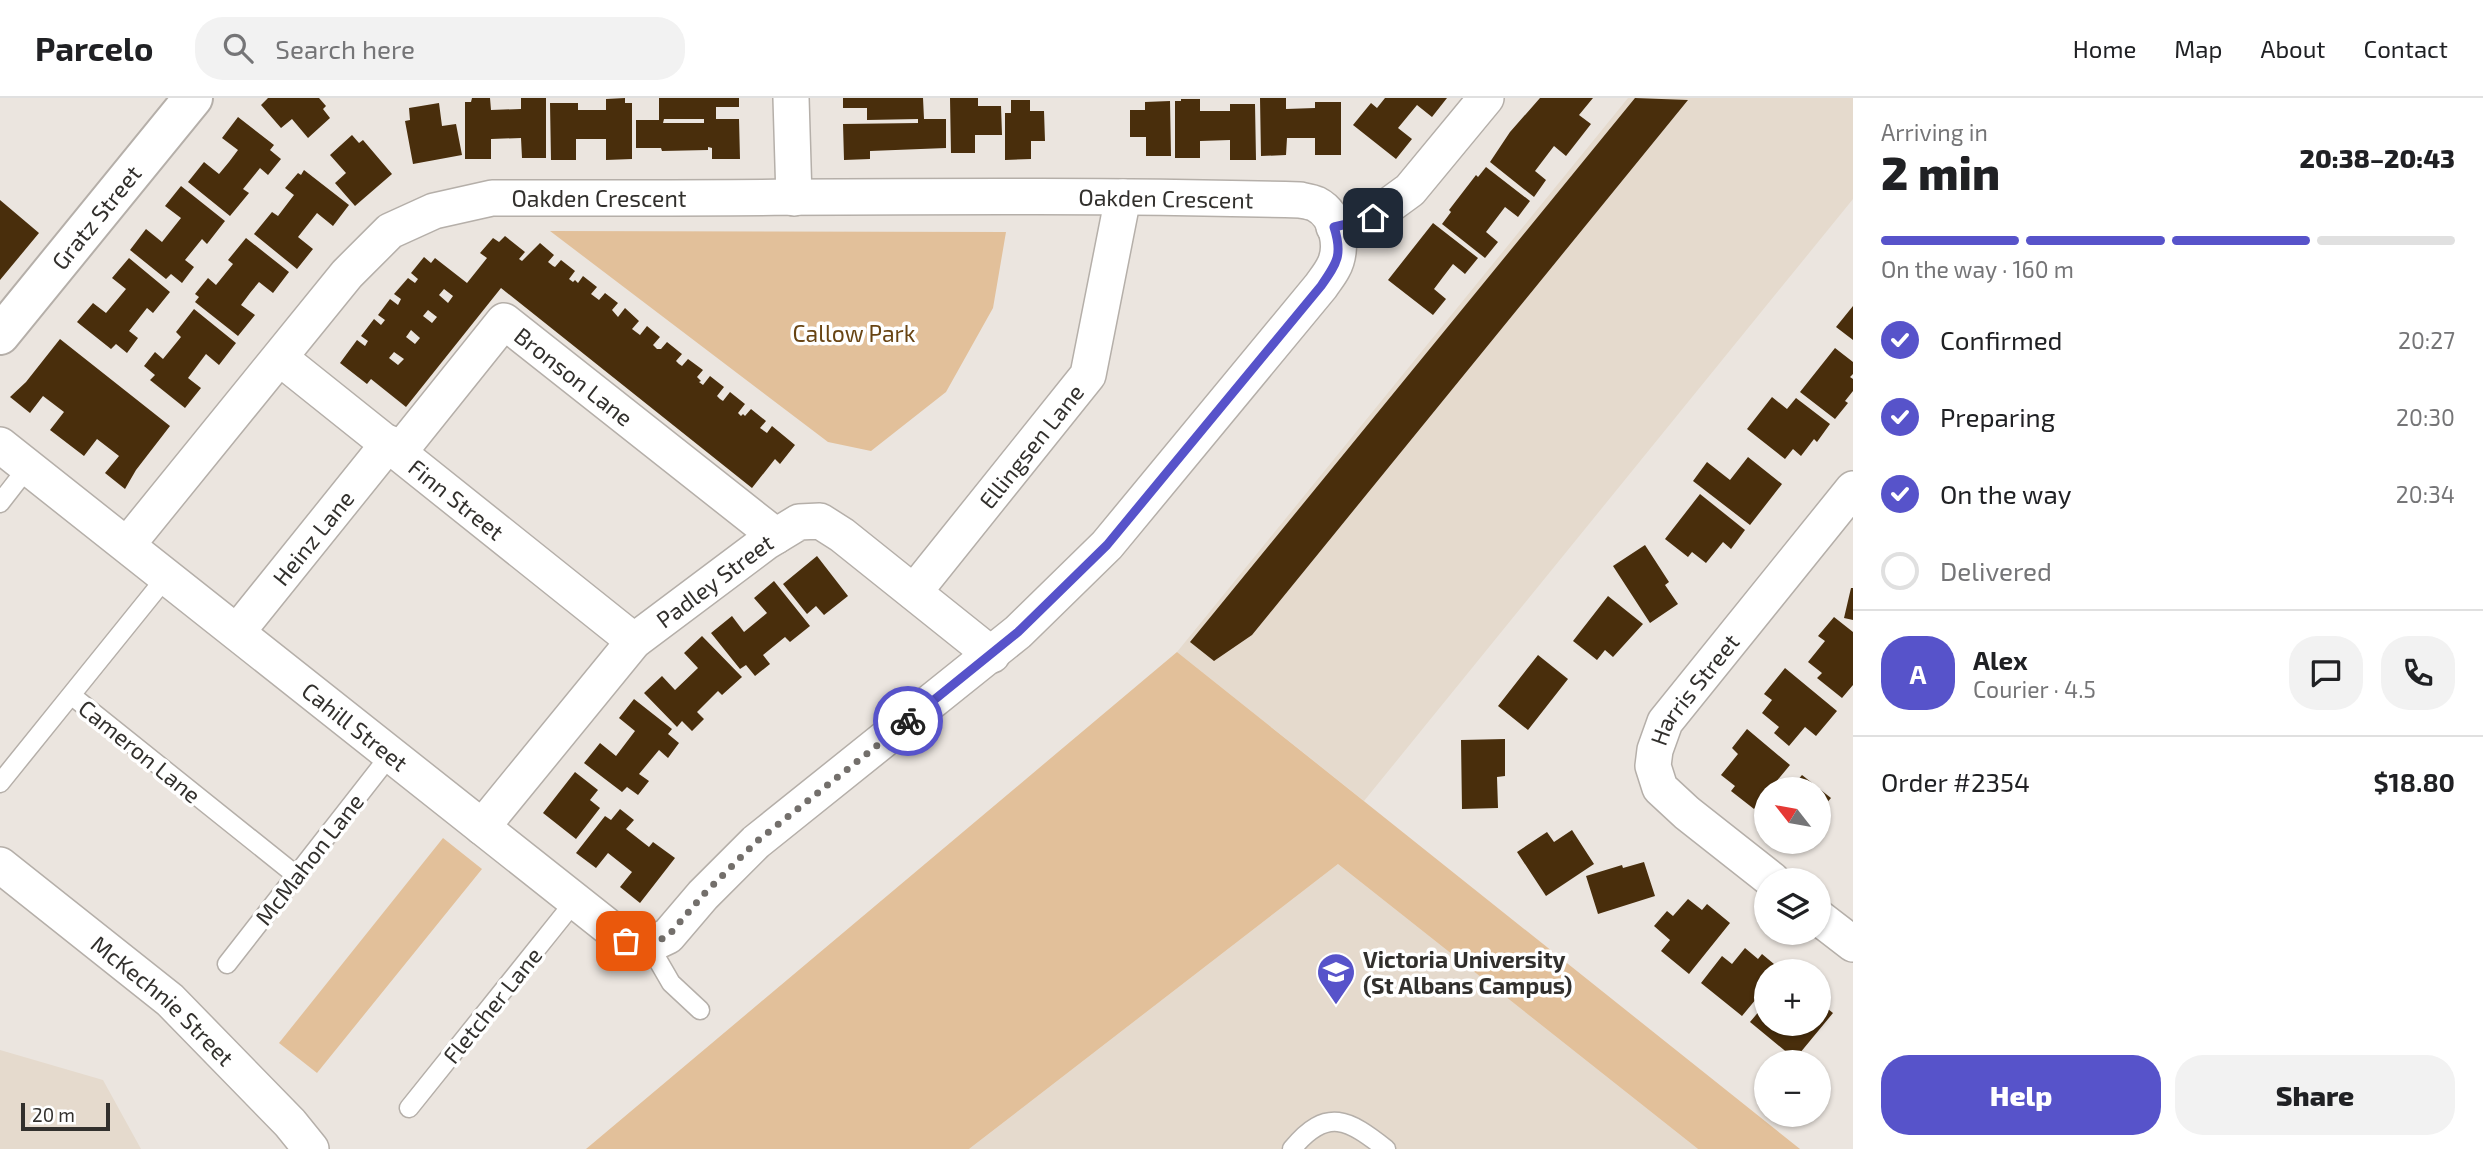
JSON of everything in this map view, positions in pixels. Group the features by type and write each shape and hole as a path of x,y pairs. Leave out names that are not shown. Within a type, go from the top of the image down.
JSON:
{"street":[{"name":"Gratz Street","path":"0,335 193,98"},
{"path":"791,98 794,198"},
{"path":"649,945 668,936 703,895 756,842 1018,632 1107,545 1321,286 1335,266 1340,245 1334,227 1373,218 1410,190 1486,98"},
{"name":"Oakden Crescent","path":"127,545 347,274 390,231 434,211 492,198 1005,195 1300,200 1317,204 1334,227"},
{"name":"Ellingsen Lane","path":"914,592 1088,374 1123,197"},
{"name":"Bronson Lane","path":"394,447 504,321 776,536"},
{"name":"Finn Street","path":"280,358 634,641"},
{"name":"Cahill Street","path":"0,445 626,941 649,945"},
{"name":"Heinz Lane","path":"237,632 394,447"},
{"name":"Harris Street","path":"1757,868 1660,788 1653,766 1655,750 1665,722 1852,494"},
{"name":"Padley Street","path":"482,827 634,641 799,522 820,521 842,535 992,654"},
{"name":"McKechnie Street","path":"6,880 170,1000 290,1123 311,1149"},
{"path":"1831,926 1853,944"}],"lane":[{"path":"0,503 28,467"},
{"name":"Cameron Lane","path":"167,576 71,695 296,876"},
{"path":"0,783 71,695"},
{"name":"McMahon Lane","path":"227,964 391,754"},
{"name":"Fletcher Lane","path":"409,1108 575,901"},
{"path":"649,945 671,983 701,1010"},
{"path":"1292,1149 1316,1125 1334,1121 1352,1124 1386,1149"}],"shaded area":[{"path":"1628,98 1853,98 1853,199 1364,801 1177,652"},
{"name":"Victoria University (St Albans Campus)","path":"1338,864 1698,1149 969,1149"},
{"path":"0,1050 103,1080 141,1149 0,1149"}],"green space":[{"name":"Callow Park","path":"550,231 1006,232 993,308 946,392 871,451 828,442"},
{"path":"1177,652 1754,1112 1754,1127 1772,1127 1800,1149 1698,1149 1338,864 969,1149 586,1149"},
{"path":"443,838 482,869 317,1073 279,1043"}],"building":[{"path":"268,98 319,98 326,106 323,109 330,118 308,138 292,119 281,128 261,105"},
{"path":"472,98 490,98 491,110 521,109 521,98 546,98 546,158 522,158 521,138 491,139 491,159 465,159 465,102 471,102"},
{"path":"625,98 625,103 632,103 632,159 606,160 606,139 576,139 576,160 551,160 550,103 578,103 578,110 606,110 606,99"},
{"path":"659,98 739,98 739,107 716,107 716,119 739,119 740,159 712,159 712,148 708,147 708,150 662,151 661,148 636,148 636,120 659,120","holes":["664,119 704,119 704,123 663,123"]},
{"path":"843,98 923,98 924,119 946,119 946,148 870,151 870,159 844,160 843,124 918,123 918,119 867,120 867,108 843,108"},
{"path":"950,98 978,98 978,106 1001,106 1002,135 975,135 975,153 951,153"},
{"path":"1260,98 1286,98 1286,109 1315,108 1315,102 1341,102 1341,155 1315,155 1315,138 1287,138 1286,155 1261,156"},
{"path":"1385,98 1447,98 1432,117 1417,105 1398,128 1412,139 1396,159 1353,125 1371,103 1377,108"},
{"path":"1540,98 1593,98 1579,115 1591,124 1566,156 1554,146 1535,171 1546,180 1534,197 1490,162 1510,132"},
{"path":"1635,98 1688,100 1252,635 1214,661 1190,642"},
{"path":"1200,99 1200,111 1230,111 1230,104 1255,104 1256,160 1230,160 1230,140 1200,141 1200,158 1175,158 1175,101"},
{"path":"1011,100 1030,100 1030,111 1044,111 1045,141 1031,141 1031,159 1005,160 1005,113 1011,113"},
{"path":"1170,101 1171,156 1146,156 1146,137 1130,137 1130,110 1145,110 1145,102"},
{"path":"439,103 442,126 456,124 462,155 413,164 405,121 410,120 409,108"},
{"path":"238,117 274,145 270,150 281,159 268,175 260,168 243,189 249,193 230,216 188,182 204,162 219,174 229,162 238,150 222,138"},
{"path":"352,135 359,143 363,140 392,174 355,206 335,183 346,173 330,155"},
{"path":"1486,167 1530,201 1518,217 1505,207 1486,232 1498,242 1485,258 1442,224 1451,212 1449,210 1476,175 1478,177"},
{"path":"304,170 349,205 333,226 317,213 298,237 313,249 297,269 254,234 272,212 278,216 294,195 285,188"},
{"path":"181,186 225,221 207,244 202,239 185,260 194,267 182,283 171,274 166,279 130,250 146,229 162,242 181,218 165,206"},
{"path":"0,200 39,233 0,280"},
{"path":"1433,223 1478,258 1465,274 1453,264 1434,289 1446,299 1433,315 1388,280"},
{"path":"505,236 525,252 519,259 522,261 540,243 554,255 548,262 553,266 561,260 575,271 569,279 578,283 583,276 597,287 591,294 599,300 605,293 618,303 612,310 618,317 625,308 639,321 632,329 640,335 647,326 660,337 653,345 657,349 661,349 667,342 682,354 676,361 679,364 682,366 688,359 703,370 697,377 701,381 699,382 703,385 710,376 724,387 717,396 720,399 723,401 730,392 745,404 738,413 741,416 745,416 751,409 766,421 760,428 767,433 772,426 795,445 780,464 775,459 752,488 501,288 406,407 371,379 367,384 340,363 357,340 365,346 368,341 361,336 374,319 381,325 385,320 378,315 390,299 398,305 401,299 394,294 408,278 415,283 418,279 411,273 424,257 431,263 435,258 467,283 487,258 480,253 493,238 499,242","holes":["444,289 453,296 448,303 439,295","428,310 437,317 432,323 423,316","411,330 420,338 415,344 406,337","394,352 404,359 398,365 389,358"]},
{"path":"246,238 289,272 273,293 259,282 250,293 241,305 255,315 238,336 195,302 199,297 195,294 208,278 216,285 233,264 228,260"},
{"path":"129,258 170,292 153,313 147,308 129,331 138,338 127,353 116,344 111,349 77,322 93,303 106,313 126,289 112,278"},
{"path":"1853,306 1853,340 1836,327"},
{"path":"194,309 236,343 219,365 206,354 188,378 201,388 185,408 150,380 155,375 144,366 155,352 163,359 181,337 176,332"},
{"path":"60,339 170,426 125,489 105,473 119,456 97,439 84,456 50,430 64,412 43,396 30,413 10,397 26,382"},
{"path":"1835,348 1853,362 1853,374 1850,377 1853,379 1853,391 1845,401 1848,403 1835,419 1800,392"},
{"path":"1772,397 1787,409 1796,398 1830,424 1817,442 1814,439 1801,456 1793,449 1785,459 1747,429"},
{"path":"1748,457 1782,484 1750,525 1693,481 1707,462 1730,480"},
{"path":"1700,494 1745,530 1731,549 1723,542 1706,563 1692,552 1688,557 1665,539"},
{"path":"1645,545 1669,582 1665,585 1678,604 1650,623 1613,566"},
{"path":"817,556 848,596 824,615 816,606 807,614 783,584"},
{"path":"774,581 810,626 790,642 785,637 763,655 770,664 755,676 746,665 740,669 711,633 732,616 744,632 767,613 754,598"},
{"path":"1853,588 1853,620 1844,618"},
{"path":"1608,596 1643,624 1613,657 1605,650 1597,660 1573,641"},
{"path":"1834,617 1853,632 1853,685 1842,698 1817,678 1822,673 1808,662 1825,641 1818,636"},
{"path":"702,636 742,677 722,695 718,691 697,712 704,719 692,731 682,721 677,727 644,693 662,676 675,690 698,668 684,653"},
{"path":"1538,655 1568,679 1528,730 1498,706"},
{"path":"1785,668 1837,711 1816,736 1805,727 1789,746 1774,733 1779,727 1762,713 1772,700 1764,694"},
{"path":"634,699 672,729 668,734 679,743 668,758 659,750 639,774 649,781 638,795 627,787 622,792 584,763 600,743 616,756 635,731 619,718"},
{"path":"1747,729 1790,765 1780,777 1754,777 1754,809 1731,791 1735,786 1721,775 1738,754 1732,748"},
{"path":"1505,739 1505,776 1497,777 1498,808 1462,809 1461,740"},
{"path":"575,772 598,790 590,800 600,808 576,839 543,813"},
{"path":"620,809 634,820 626,829 649,847 653,842 675,858 640,903 620,887 632,872 608,853 596,868 576,853 605,816 611,820"},
{"path":"1572,830 1594,864 1546,896 1517,852 1547,832 1554,842"},
{"path":"1644,862 1655,896 1598,914 1586,876 1622,865 1623,868"},
{"path":"1688,899 1702,910 1707,904 1730,923 1689,974 1661,951 1670,940 1654,926 1667,911 1673,916"},
{"path":"1745,948 1758,959 1754,959 1754,1002 1742,1016 1701,983 1722,956 1732,964"},
{"path":"1767,1036 1814,1036 1802,1050 1784,1050"}],"way so far":[{"path":"626,941 649,945 668,936 703,895 756,842 908,721"}],"place":[{"name":"Victoria University (St Albans Campus)","path":"1336,1006"}],"route":[{"path":"908,721 1018,632 1107,545 1321,286 1335,266 1340,245 1334,227 1373,218"}]}
